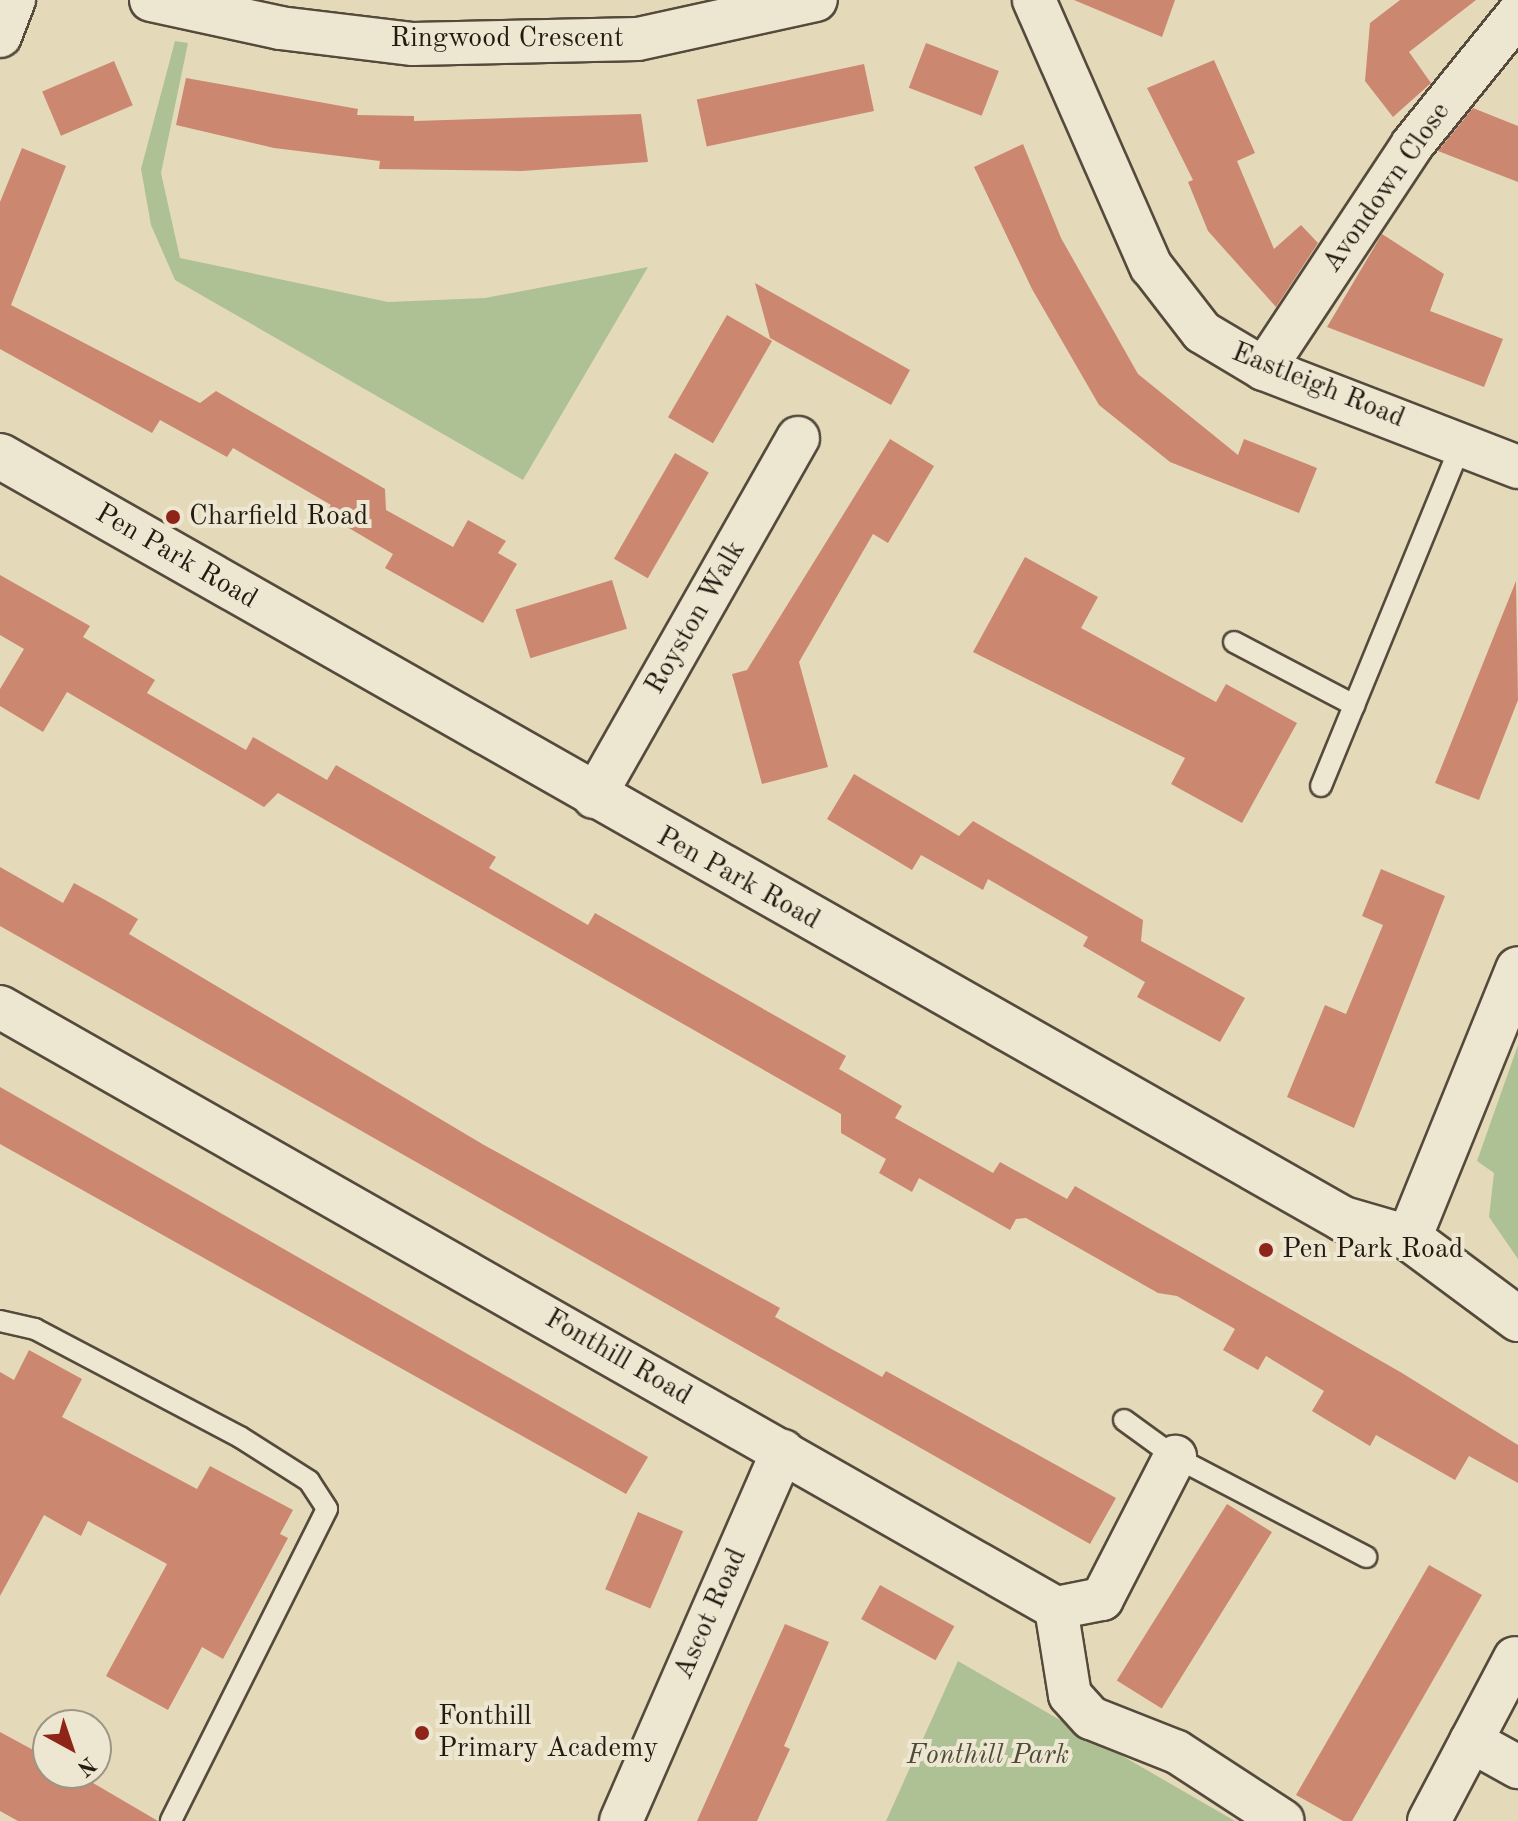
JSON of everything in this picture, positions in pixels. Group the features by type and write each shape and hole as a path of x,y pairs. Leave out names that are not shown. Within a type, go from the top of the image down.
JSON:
{"street":[{"path":"0,36 14,0"},
{"name":"Ringwood Crescent","path":"151,0 280,28 445,44 638,39 816,0"},
{"name":"Eastleigh Road","path":"1034,0 1161,284 1202,332 1264,369 1518,467"},
{"name":"Avondown Close","path":"1264,369 1412,145 1518,14"},
{"name":"Royston Walk","path":"594,797 798,438"},
{"name":"Pen Park Road","path":"0,456 594,797 1343,1219 1409,1238 1518,1319"},
{"path":"1409,1238 1518,969"},
{"name":"Fonthill Road","path":"0,1007 1056,1608"},
{"name":"Ascot Road","path":"621,1821 783,1451"},
{"path":"1175,1457 1102,1599 1056,1608 1070,1695 1091,1718 1177,1752 1283,1821"},
{"path":"1429,1821 1515,1658"},
{"path":"1471,1741 1518,1767"}],"lane":[{"path":"1321,786 1462,443"},
{"path":"1234,642 1354,705"},
{"path":"0,1321 35,1329 240,1437 309,1481 327,1509 322,1530 171,1821"},
{"path":"1124,1420 1175,1457 1366,1557"}],"green space":[{"path":"175,41 188,43 161,173 180,258 388,302 485,298 648,267 523,480 175,280 151,225 141,169"},
{"path":"1518,1045 1518,1259 1489,1217 1494,1173 1477,1161"},
{"name":"Fonthill Park","path":"958,1661 1235,1821 886,1821"}],"building":[{"path":"1074,0 1175,0 1162,37"},
{"path":"1400,0 1476,0 1409,52 1431,83 1393,117 1365,81 1370,23"},
{"path":"926,43 999,71 982,116 909,88"},
{"path":"1214,60 1255,153 1237,161 1274,249 1301,225 1318,243 1276,307 1208,231 1188,182 1193,180 1147,88"},
{"path":"114,61 133,105 61,136 42,91"},
{"path":"864,64 874,111 707,147 697,100"},
{"path":"186,78 358,109 357,115 414,116 414,121 641,114 648,162 522,171 379,169 380,161 274,148 176,125"},
{"path":"1473,108 1518,126 1518,182 1438,151"},
{"path":"1023,144 1061,238 1138,374 1238,455 1244,439 1317,468 1299,513 1170,462 1099,405 1032,289 974,167"},
{"path":"22,148 66,166 11,305 200,403 216,391 385,489 386,510 453,547 468,520 506,541 498,553 517,564 483,623 385,568 393,554 325,514 331,505 233,448 227,457 160,420 152,433 0,349 0,202"},
{"path":"1382,234 1444,274 1430,311 1503,339 1484,387 1327,327"},
{"path":"755,283 910,370 891,405 770,338"},
{"path":"727,315 772,341 713,443 668,417"},
{"path":"890,439 934,466 888,543 873,534 799,662 828,767 762,784 732,674 747,670"},
{"path":"675,453 709,472 648,578 614,559"},
{"path":"1025,557 1098,597 1081,628 1216,702 1226,684 1297,723 1242,823 1171,784 1185,758 973,652"},
{"path":"0,575 90,626 83,637 155,680 147,693 246,750 253,737 327,780 336,765 496,857 489,868 588,925 595,913 846,1056 839,1069 902,1106 895,1118 993,1173 1000,1162 1067,1199 1075,1186 1402,1373 1518,1445 1518,1483 1469,1456 1455,1480 1376,1435 1370,1446 1312,1411 1324,1391 1266,1356 1258,1370 1223,1350 1235,1329 1177,1296 1158,1293 1026,1218 1016,1219 1010,1230 919,1178 912,1192 879,1173 886,1159 841,1133 841,1114 278,793 264,807 67,692 43,732 0,706 0,689 24,649 0,635"},
{"path":"612,580 627,629 530,658 515,610"},
{"path":"1516,581 1518,700 1479,800 1435,783"},
{"path":"854,774 959,836 973,821 1143,920 1141,941 1245,998 1220,1042 1137,997 1145,982 1083,946 1088,937 988,879 983,890 921,855 912,870 827,819"},
{"path":"0,867 63,903 74,883 107,901 138,919 129,934 484,1145 780,1308 775,1317 828,1347 882,1377 886,1371 1116,1498 1090,1544 0,926"},
{"path":"1381,869 1445,896 1354,1128 1287,1097 1325,1005 1346,1014 1383,925 1362,916"},
{"path":"0,1087 648,1457 626,1494 0,1144"},
{"path":"29,1350 82,1379 62,1417 197,1489 210,1466 293,1510 280,1534 288,1538 223,1659 202,1647 168,1710 106,1676 167,1564 88,1521 81,1536 44,1515 0,1596 0,1372 14,1380"},
{"path":"1227,1504 1272,1532 1162,1708 1117,1680"},
{"path":"638,1512 683,1531 650,1608 605,1589"},
{"path":"1429,1565 1482,1595 1352,1821 1343,1821 1296,1795"},
{"path":"880,1585 954,1626 935,1660 861,1619"},
{"path":"785,1624 829,1642 784,1746 790,1749 757,1821 697,1821"},
{"path":"0,1732 32,1749 32,1789 103,1789 158,1821 18,1821 0,1811"}],"place":[{"name":"Charfield Road","path":"173,517"},
{"name":"Pen Park Road","path":"1266,1250"},
{"name":"Fonthill Primary Academy","path":"422,1733"}]}
